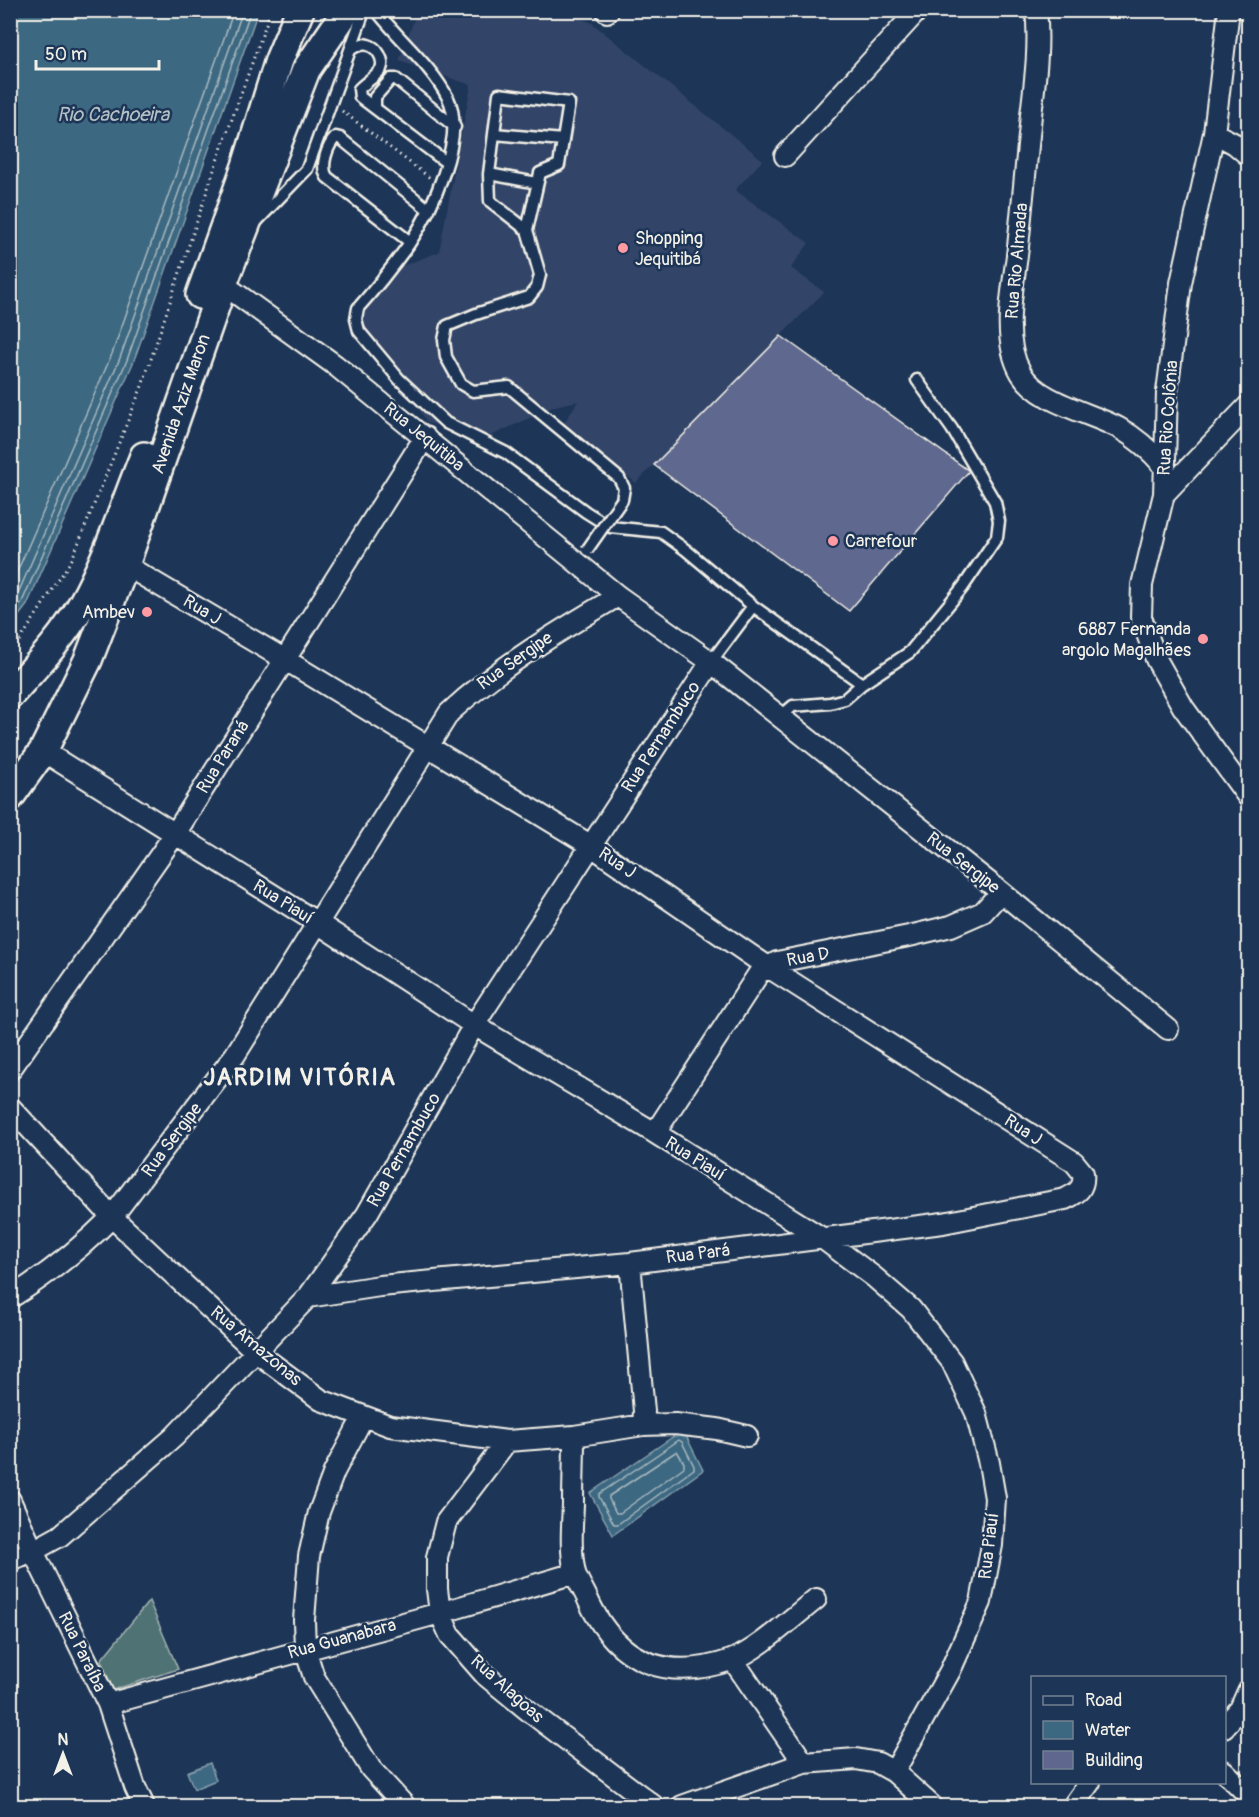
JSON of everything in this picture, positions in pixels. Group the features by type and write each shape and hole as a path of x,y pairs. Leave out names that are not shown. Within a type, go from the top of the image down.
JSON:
{"main road":[{"name":"Avenida Aziz Maron","path":"10,695 55,644 81,605 98,570 146,452 246,165 279,60 300,10"},
{"name":"Avenida Aziz Maron","path":"10,797 43,751 88,660 125,564 223,284 306,70 348,10"},
{"path":"10,758 32,757 43,751"}],"street":[{"path":"785,156 918,10"},
{"name":"Rua Rio Almada","path":"1036,10 1036,62 1011,291 1010,338 1014,356 1021,373 1033,387 1053,400 1119,428 1147,446 1164,466"},
{"name":"Rua Rio Colônia","path":"1229,10 1214,133 1182,283 1167,392 1164,494 1142,585 1141,617 1156,658 1183,708 1248,797"},
{"path":"1214,133 1235,144 1248,155"},
{"name":"Rua Jequitiba","path":"223,284 335,365 425,437 582,556 618,596"},
{"path":"1164,494 1248,406"},
{"name":"Rua Paraná","path":"10,1070 175,834 425,437"},
{"name":"Rua J","path":"125,564 590,845 768,966 1074,1162 1083,1173 1082,1188"},
{"name":"Rua Sergipe","path":"10,1298 89,1239 112,1217 235,1055 426,746 449,713 477,688 544,640 618,596 711,662 1001,892 1168,1029"},
{"name":"Rua Pernambuco","path":"10,1560 33,1551 60,1536 174,1437 308,1297 367,1214 474,1025 711,662"},
{"name":"Rua Piauí","path":"43,751 316,922 474,1025 655,1133 822,1238 874,1277 911,1309 952,1362 976,1413 989,1463 994,1498 992,1545 981,1602 950,1671 894,1772"},
{"name":"Rua D","path":"655,1133 759,973 768,966 777,962 951,926 983,912 1001,892"},
{"name":"Rua Amazonas","path":"10,1107 112,1217 256,1352 321,1400 390,1426 507,1441 574,1436 643,1425 675,1424 717,1429 747,1436"},
{"name":"Rua Pará","path":"308,1297 380,1286 630,1263 954,1221 1065,1199 1082,1188"},
{"path":"630,1263 644,1411 643,1425"},
{"path":"363,1417 334,1472 319,1512 309,1556 304,1620 305,1649 314,1677 371,1769 405,1806"},
{"path":"574,1436 572,1538 575,1573 599,1624 620,1646 640,1659 663,1668 688,1670 733,1660 763,1641 816,1599"},
{"name":"Rua Alagoas","path":"507,1441 446,1522 437,1557 436,1590 440,1613 450,1635 485,1675 654,1806"},
{"name":"Rua Paraíba","path":"10,1500 108,1704 135,1787 144,1806"},
{"name":"Rua Guanabara","path":"108,1704 440,1613 575,1573"},
{"path":"733,1660 804,1763"},
{"path":"1226,1724 1240,1709 1248,1691"},
{"path":"682,1806 804,1763 856,1759 878,1763 894,1772 932,1806"},
{"path":"1226,1773 1248,1795"},
{"path":"1073,1806 1089,1784"}],"lane":[{"path":"243,235 307,168 362,17 362,10"},
{"path":"376,10 436,77 450,100 455,127 447,163 429,210 410,242 358,309 356,319 359,330 399,379 446,423 506,453 599,521 615,529 661,532 753,606 862,684"},
{"path":"350,50 358,45 369,45 378,51 382,61 381,69 359,89 360,97 447,163"},
{"path":"375,108 375,97 391,79 396,79 455,127"},
{"path":"527,230 490,201 489,174 500,94 569,103 559,165 540,173 527,230 540,275 537,287 529,297 447,326 444,340 446,357 461,384 472,391 509,387 619,478 624,488 622,500 582,556"},
{"path":"494,134 563,140"},
{"path":"410,242 327,177 323,171 324,163 332,141 336,137 339,138 429,210"},
{"path":"489,174 537,183"},
{"path":"780,717 793,706 830,703 845,699 862,684 910,652 963,587 997,537 999,521 995,502 952,429 917,380"},
{"path":"711,662 753,606"}],"path":[{"path":"10,656 72,559 134,408 217,161 271,10"},
{"path":"330,102 438,185"}],"shaded area":[{"name":"Shopping Jequitibá","path":"417,11 563,11 592,23 763,160 735,190 809,243 791,268 824,292 636,483 562,426 578,401 555,406 491,436 427,423 391,360 355,326 386,272 439,252 471,85 399,61"}],"green space":[{"path":"149,1601 178,1669 113,1690 101,1660"}],"water":[{"name":"Rio Cachoeira","path":"11,10 258,11 133,363 27,605 11,626"},
{"path":"683,1430 703,1470 613,1535 590,1493"},
{"path":"210,1763 216,1780 194,1789 187,1772"}],"building":[{"name":"Carrefour","path":"781,336 969,471 849,611 654,465"}],"place":[{"name":"Shopping Jequitibá","path":"623,248"},
{"name":"Carrefour","path":"833,541"},
{"name":"Ambev","path":"147,612"},
{"name":"6887 Fernanda argolo Magalhães","path":"1203,639"}],"district":[{"name":"JARDIM VITÓRIA","path":"300,1077"}]}
